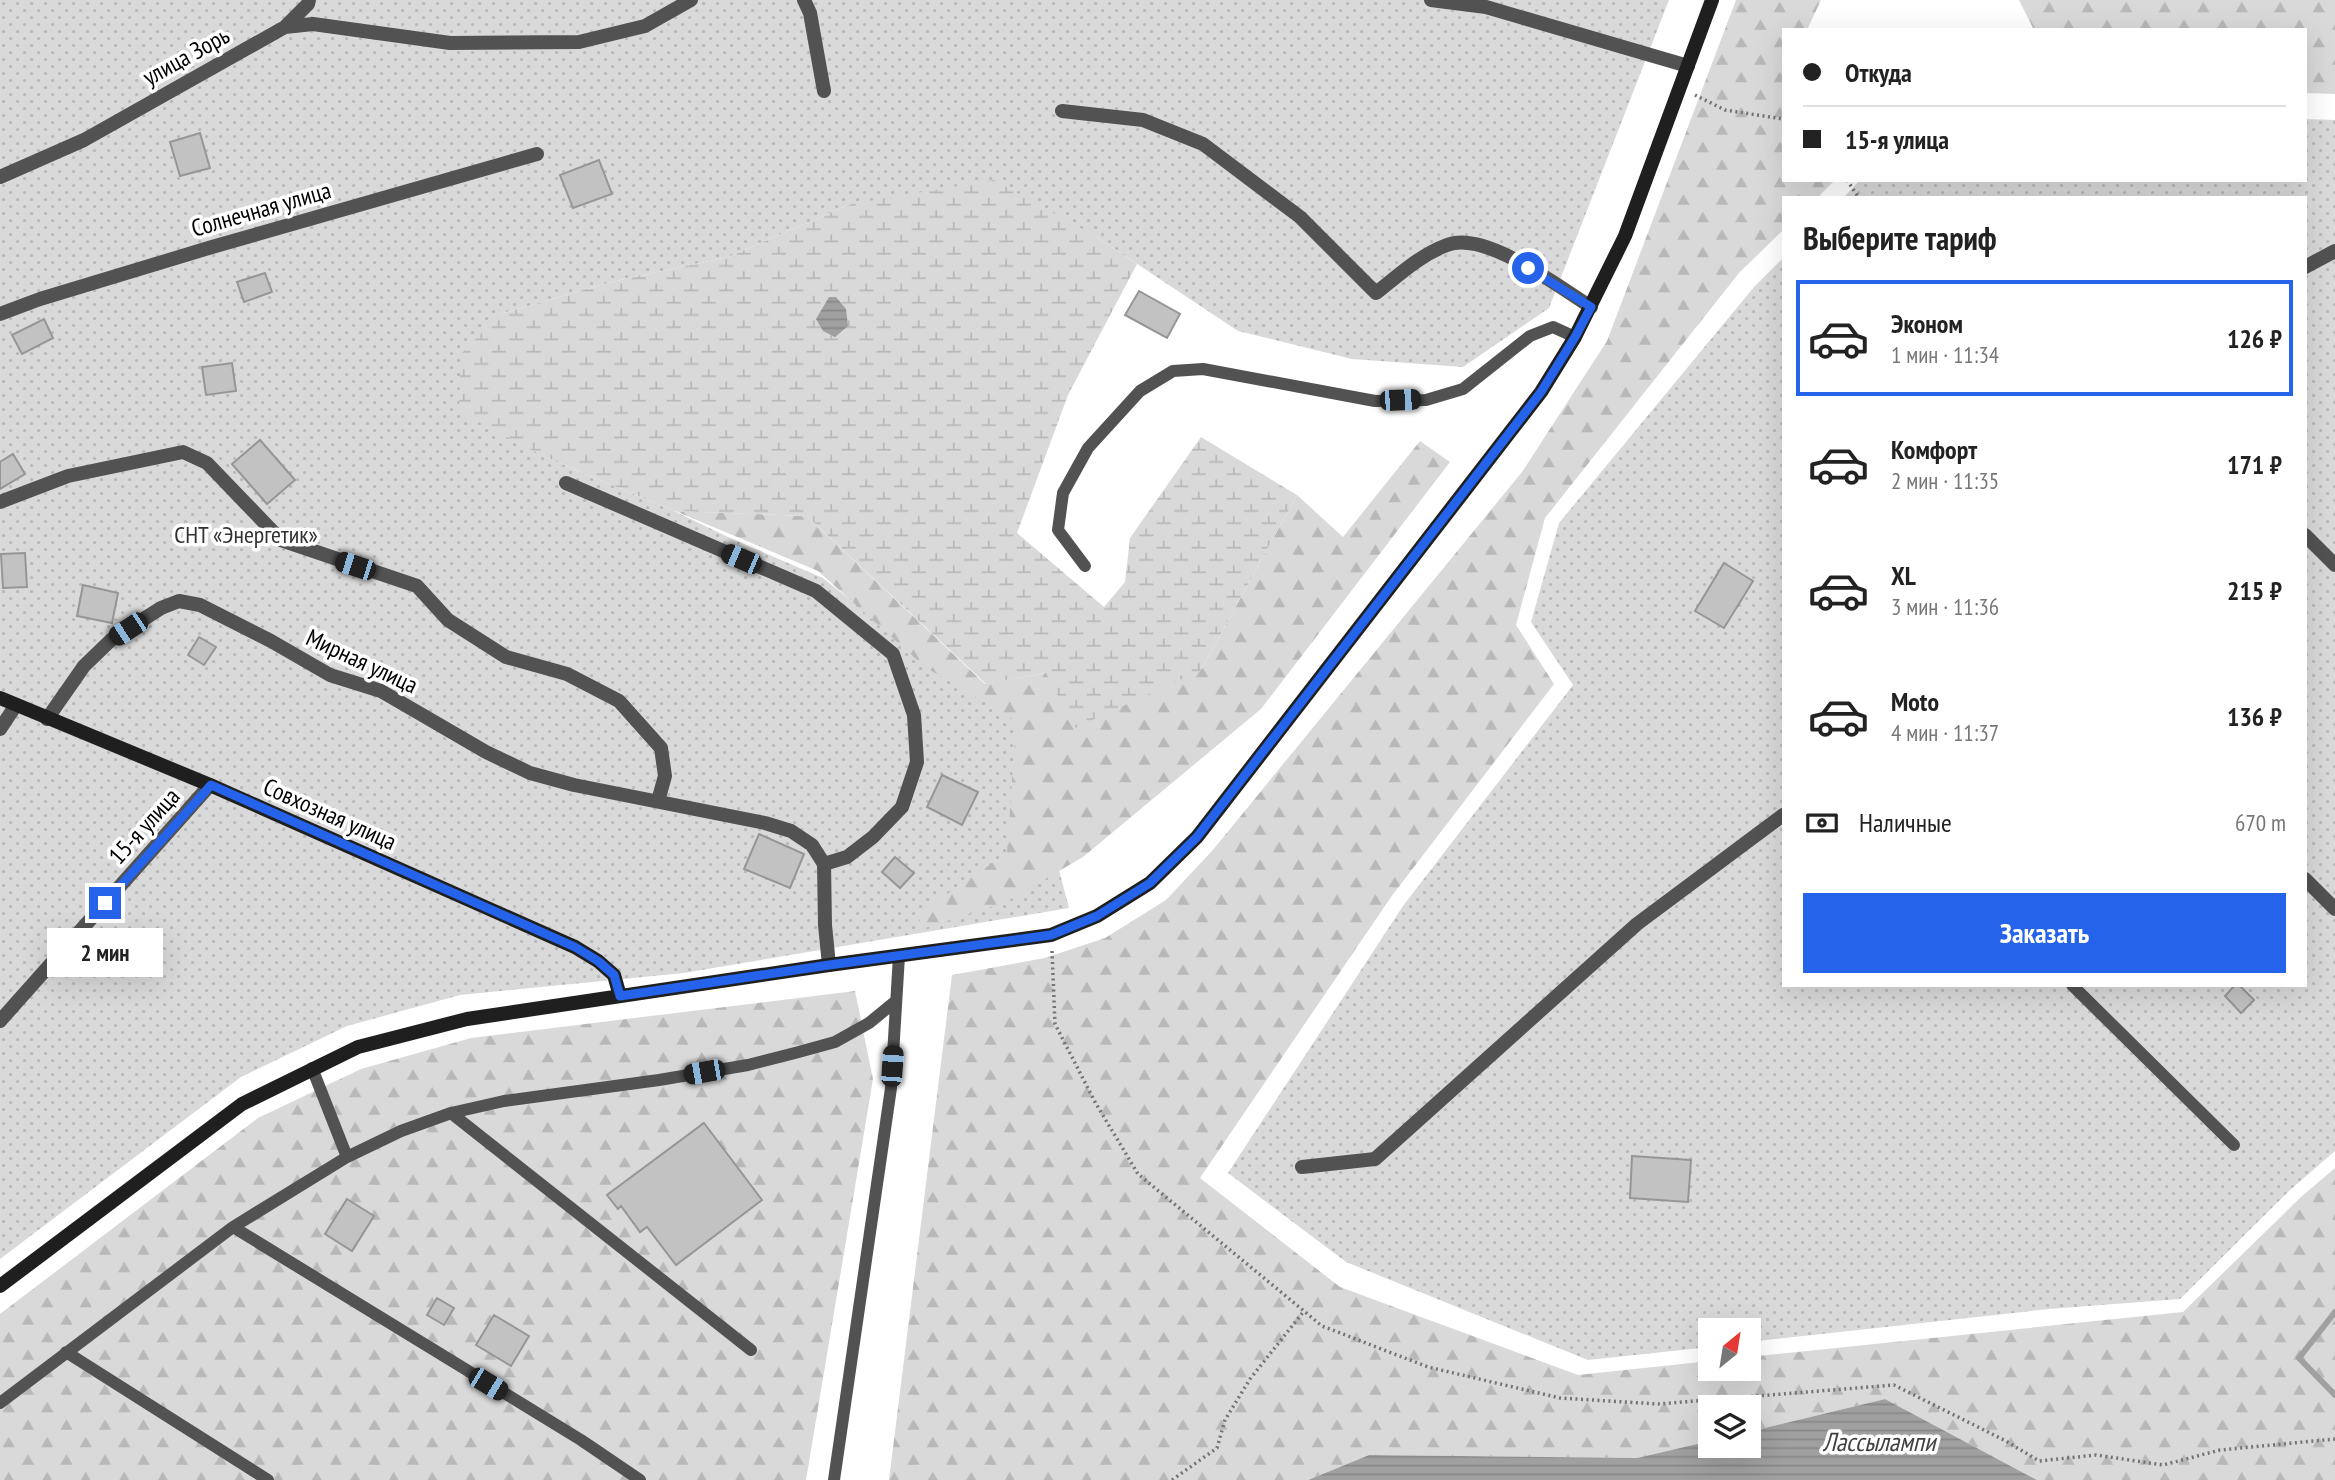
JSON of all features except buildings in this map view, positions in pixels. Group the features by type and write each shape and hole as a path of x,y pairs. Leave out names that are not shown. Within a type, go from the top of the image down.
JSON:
{"main road":[{"path":"0,1286 242,1104 358,1047 467,1018 1051,935 1097,916 1150,883 1197,837 1541,392 1575,337 1625,236 1712,0"},
{"name":"Совхозная улица","path":"0,698 211,785 575,947 614,975 620,996"}],"street":[{"path":"285,27 309,0"},
{"name":"улица Зорь","path":"0,177 83,140 285,27 313,24 450,43 579,42 645,26 691,0"},
{"path":"804,0 810,13 824,91"},
{"path":"1431,0 1486,7 1688,66"},
{"path":"1062,111 1143,120 1203,144 1300,217 1376,293 1420,258 1450,243 1476,243 1506,254 1591,307"},
{"name":"Солнечная улица","path":"0,314 40,299 212,247 537,154"},
{"path":"2307,266 2335,251"},
{"path":"0,502 68,477 183,452 207,463 281,540 417,586 448,620 506,657 567,674 619,701 661,748 665,776 658,801 765,823 791,831 812,845 824,864 829,965"},
{"path":"566,483 816,591 894,654 914,715 917,762 902,807 847,857 824,864"},
{"path":"2307,537 2335,565"},
{"name":"Мирная улица","path":"47,719 84,666 111,640 161,608 179,601 200,606 271,641 330,675 382,691 486,752 530,773 574,785 658,801"},
{"path":"0,729 16,705"},
{"name":"15-я улица","path":"0,1021 211,785"},
{"path":"1302,1167 1375,1159 1637,923 1782,817"},
{"path":"2307,881 2335,909"}],"lane":[{"path":"1085,566 1058,530 1063,493 1088,448 1140,391 1173,371 1203,369 1375,401 1426,400 1463,389 1530,336 1553,327 1575,337"},
{"path":"834,1480 891,1088 899,956"},
{"path":"2074,987 2234,1145"},
{"path":"0,1403 233,1227 347,1157 401,1131 451,1113 504,1101 672,1078 783,1056 835,1042 869,1023 896,1001"},
{"path":"312,1068 347,1157"},
{"path":"451,1113 751,1350"},
{"path":"233,1227 581,1440 640,1480"},
{"path":"66,1352 268,1480"}],"path":[{"path":"1681,88 1724,110 1782,119"},
{"path":"1051,935 1055,1024 1095,1102 1138,1174 1322,1326 1428,1367 1560,1398 1658,1404 1894,1385 2006,1441 2039,1461 2096,1455 2162,1465 2220,1450 2335,1439"},
{"path":"1172,1480 1217,1448 1225,1420 1250,1379 1304,1311"}],"green space":[{"name":"СНТ «Энергетик»","path":"0,0 1669,0 1549,308 1463,367 1352,359 1238,331 1095,236 851,204 728,257 611,282 500,314 543,456 823,578 915,652 1018,715 1069,908 684,973 460,995 347,1026 241,1077 0,1259"},
{"path":"1736,0 1821,0 1808,28 1782,28 1782,182 1833,182 1819,196 1782,196 1782,231 1739,273 1545,518 1516,625 1554,684 1391,897 1200,1178 1340,1287 1578,1375 1698,1362 1698,1381 1761,1381 1761,1356 2183,1312 2301,1197 2335,1168 2335,1480 2037,1480 1885,1399 1761,1429 1761,1395 1698,1395 1698,1444 1637,1458 1369,1455 1308,1480 889,1480 952,975 1045,958 1105,938 1166,900 1212,851 1522,472 1607,341"},
{"path":"2019,0 2335,0 2335,94 2307,93 2307,28 2033,28"},
{"path":"2307,119 2335,120 2335,1151 2290,1190 2180,1299 2049,1309 1761,1341 1761,1318 1698,1318 1698,1348 1588,1360 1346,1262 1228,1173 1403,906 1573,685 1531,622 1559,523 1754,287 1782,259 1782,987 2307,987 2307,196 1845,196 1858,182 2307,182"},
{"path":"994,180 1095,236 1137,264 1068,395 1017,533 1104,607 1125,582 1130,538 1201,437 1297,495 1201,670 1075,728 1046,673 986,684 807,516 674,511 543,456 459,412 461,354 500,314 611,282 728,257 851,204"},
{"path":"1420,441 1450,462 1261,709 1083,857 1006,902 916,931 924,910 1007,853 1016,721 925,667 818,571 675,511 807,516 985,684 1046,673 1201,670 1297,495 1343,537"},
{"path":"855,991 873,1079 806,1480 0,1480 0,1314 258,1118 361,1069 471,1038"}],"water":[{"path":"829,297 836,297 846,309 848,326 835,337 823,331 816,319"},
{"name":"Лассылампи","path":"1885,1399 2037,1480 1308,1480 1369,1455 1637,1458 1698,1444 1698,1458 1761,1458 1761,1429"}],"waterway":[{"path":"2335,1312 2299,1358 2335,1395"}],"route":[{"path":"105,903 211,785 575,947 614,975 620,996 1051,935 1097,916 1150,883 1197,837 1541,392 1591,307 1528,268"}]}
